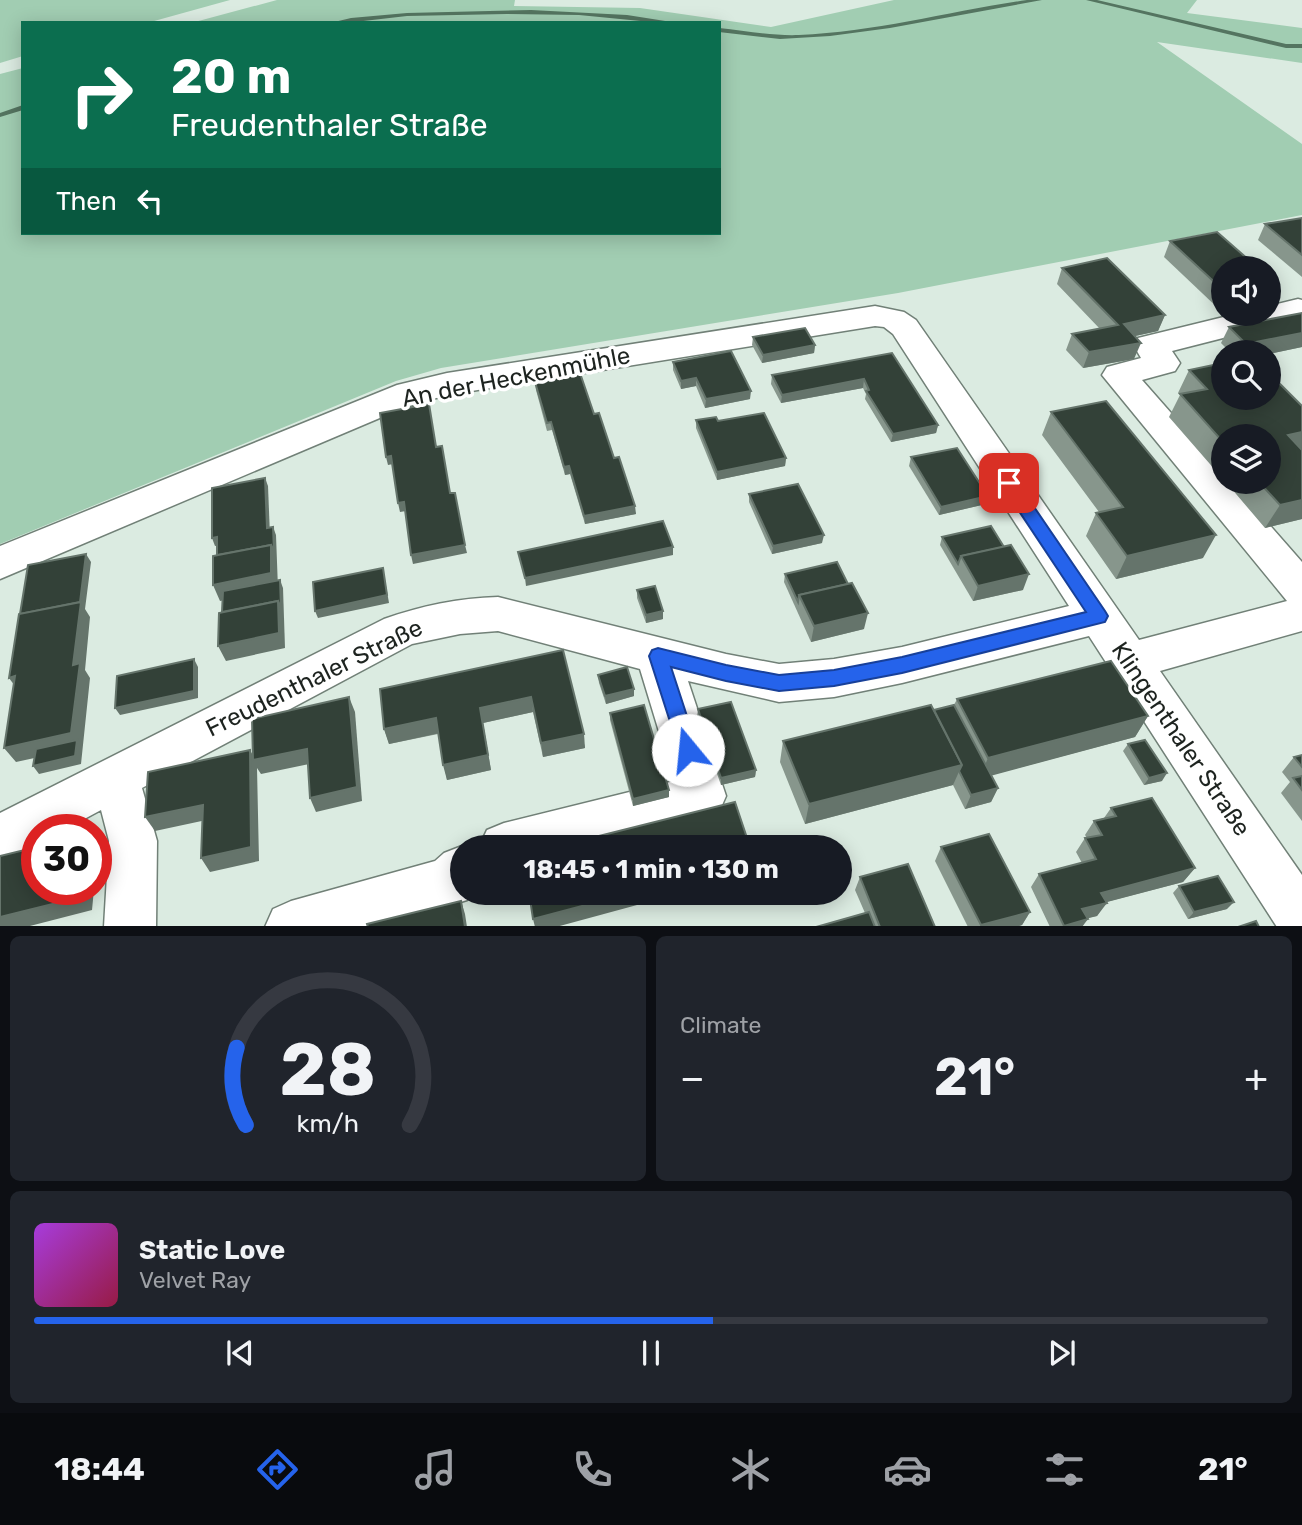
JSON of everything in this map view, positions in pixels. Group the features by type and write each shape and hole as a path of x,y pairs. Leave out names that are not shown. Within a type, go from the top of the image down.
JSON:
{"street":[{"path":"1298,309 1150,346 1163,363 1119,375 1302,590"},
{"name":"An der Heckenmühle","path":"0,563 397,397 447,384 875,316 893,319"},
{"name":"Klingenthaler Straße","path":"893,319 905,327 1302,919"},
{"name":"Freudenthaler Straße","path":"0,838 387,638 429,621 465,614 498,614 726,673 779,683 834,678 902,665 1099,616"},
{"path":"1129,661 1302,614"},
{"path":"550,835 702,796 658,656"},
{"path":"117,778 134,841 130,926"},
{"path":"291,926 450,881"}],"green space":[{"path":"0,0 230,0 154,21 21,21 21,57 0,63"},
{"path":"277,0 515,0 514,6 640,8 771,27 894,0 1197,0 1187,13 1302,28 1302,63 1157,42 1302,144 1302,215 898,293 441,368 396,381 0,544 0,74 21,69 21,235 721,235 721,21 198,21"}],"building":[{"path":"1302,218 1302,255 1265,224"},
{"path":"1217,232 1244,256 1211,256 1211,279 1170,241"},
{"path":"1107,258 1165,315 1124,324 1141,343 1089,352 1072,334 1118,325 1062,268"},
{"path":"1302,313 1302,333 1266,340 1242,340 1229,327 1281,326 1281,317"},
{"path":"805,328 815,345 763,355 753,337"},
{"path":"731,351 751,391 706,399 696,378 681,381 673,362"},
{"path":"892,353 938,425 893,434 866,391 869,390 864,379 782,395 772,375"},
{"path":"1211,365 1211,410 1281,410 1281,385 1302,406 1302,432 1288,435 1302,450 1302,500 1280,505 1270,494 1281,494 1281,424 1211,424 1211,429 1180,394 1207,389 1189,370"},
{"path":"580,373 594,414 599,413 614,458 619,457 635,506 584,516 569,466 564,467 551,422 547,423 535,382"},
{"path":"1106,401 1216,535 1127,556 1096,513 1123,507 1051,412"},
{"path":"429,404 436,447 442,446 450,493 455,493 465,545 411,555 404,502 398,503 391,456 386,457 380,413"},
{"path":"764,413 786,458 717,472 696,420 716,417 718,421"},
{"path":"957,448 988,496 941,507 911,457"},
{"path":"265,478 267,528 273,527 274,552 271,545 217,555 217,537 212,538 212,488"},
{"path":"798,484 824,535 773,546 749,494"},
{"path":"663,521 673,547 525,578 518,552"},
{"path":"991,526 1004,547 961,556 958,564 942,537"},
{"path":"271,545 271,573 213,585 213,556"},
{"path":"1011,545 1029,574 978,586 961,556"},
{"path":"86,554 80,602 20,614 28,565"},
{"path":"837,562 848,584 799,595 798,602 785,574"},
{"path":"383,568 387,595 315,611 313,582"},
{"path":"280,580 281,609 278,601 222,612 223,591"},
{"path":"852,583 868,613 814,626 799,595"},
{"path":"655,586 663,611 646,615 637,590"},
{"path":"278,601 279,633 218,646 219,613"},
{"path":"81,602 73,665 80,663 71,733 4,748 15,676 9,678 19,614"},
{"path":"563,650 584,734 541,743 531,697 480,708 488,755 443,765 436,718 384,729 380,689"},
{"path":"194,659 194,691 115,708 117,676"},
{"path":"1111,661 1148,716 988,758 957,699"},
{"path":"627,667 634,689 605,696 598,675"},
{"path":"349,697 357,787 310,798 307,749 253,760 252,719"},
{"path":"731,702 756,770 721,778 698,709"},
{"path":"644,705 669,790 633,799 610,713"},
{"path":"931,705 962,765 809,804 783,741"},
{"path":"954,705 998,788 971,795 959,771 962,765 934,710"},
{"path":"77,740 75,756 33,766 36,749"},
{"path":"1145,740 1167,773 1149,778 1128,744"},
{"path":"250,750 251,847 201,858 203,805 145,817 148,772"},
{"path":"1302,755 1302,767 1294,757"},
{"path":"1302,776 1302,790 1293,778"},
{"path":"1152,798 1195,868 1101,893 1107,903 1082,909 1088,919 1064,926 1039,874 1096,859 1085,838 1102,835 1094,821 1116,816 1111,808"},
{"path":"735,802 746,835 603,835"},
{"path":"989,834 1030,912 981,925 941,847"},
{"path":"21,851 21,905 49,905 0,917 0,856"},
{"path":"908,864 935,926 880,926 860,877"},
{"path":"1218,876 1234,902 1194,912 1179,886"},
{"path":"450,904 462,905 465,926 367,924"},
{"path":"531,905 586,905 533,919"},
{"path":"869,912 875,926 820,926"},
{"path":"1256,921 1258,926 1241,926"}],"waterway":[{"path":"721,30 800,37 890,26 1039,0"},
{"path":"1089,0 1286,46 1302,46"},
{"path":"348,21 407,14 507,12 603,14 663,21"},
{"path":"0,115 21,108"}],"route":[{"path":"688,750 658,656 779,683 834,678 902,665 1099,616 1009,483"}]}
